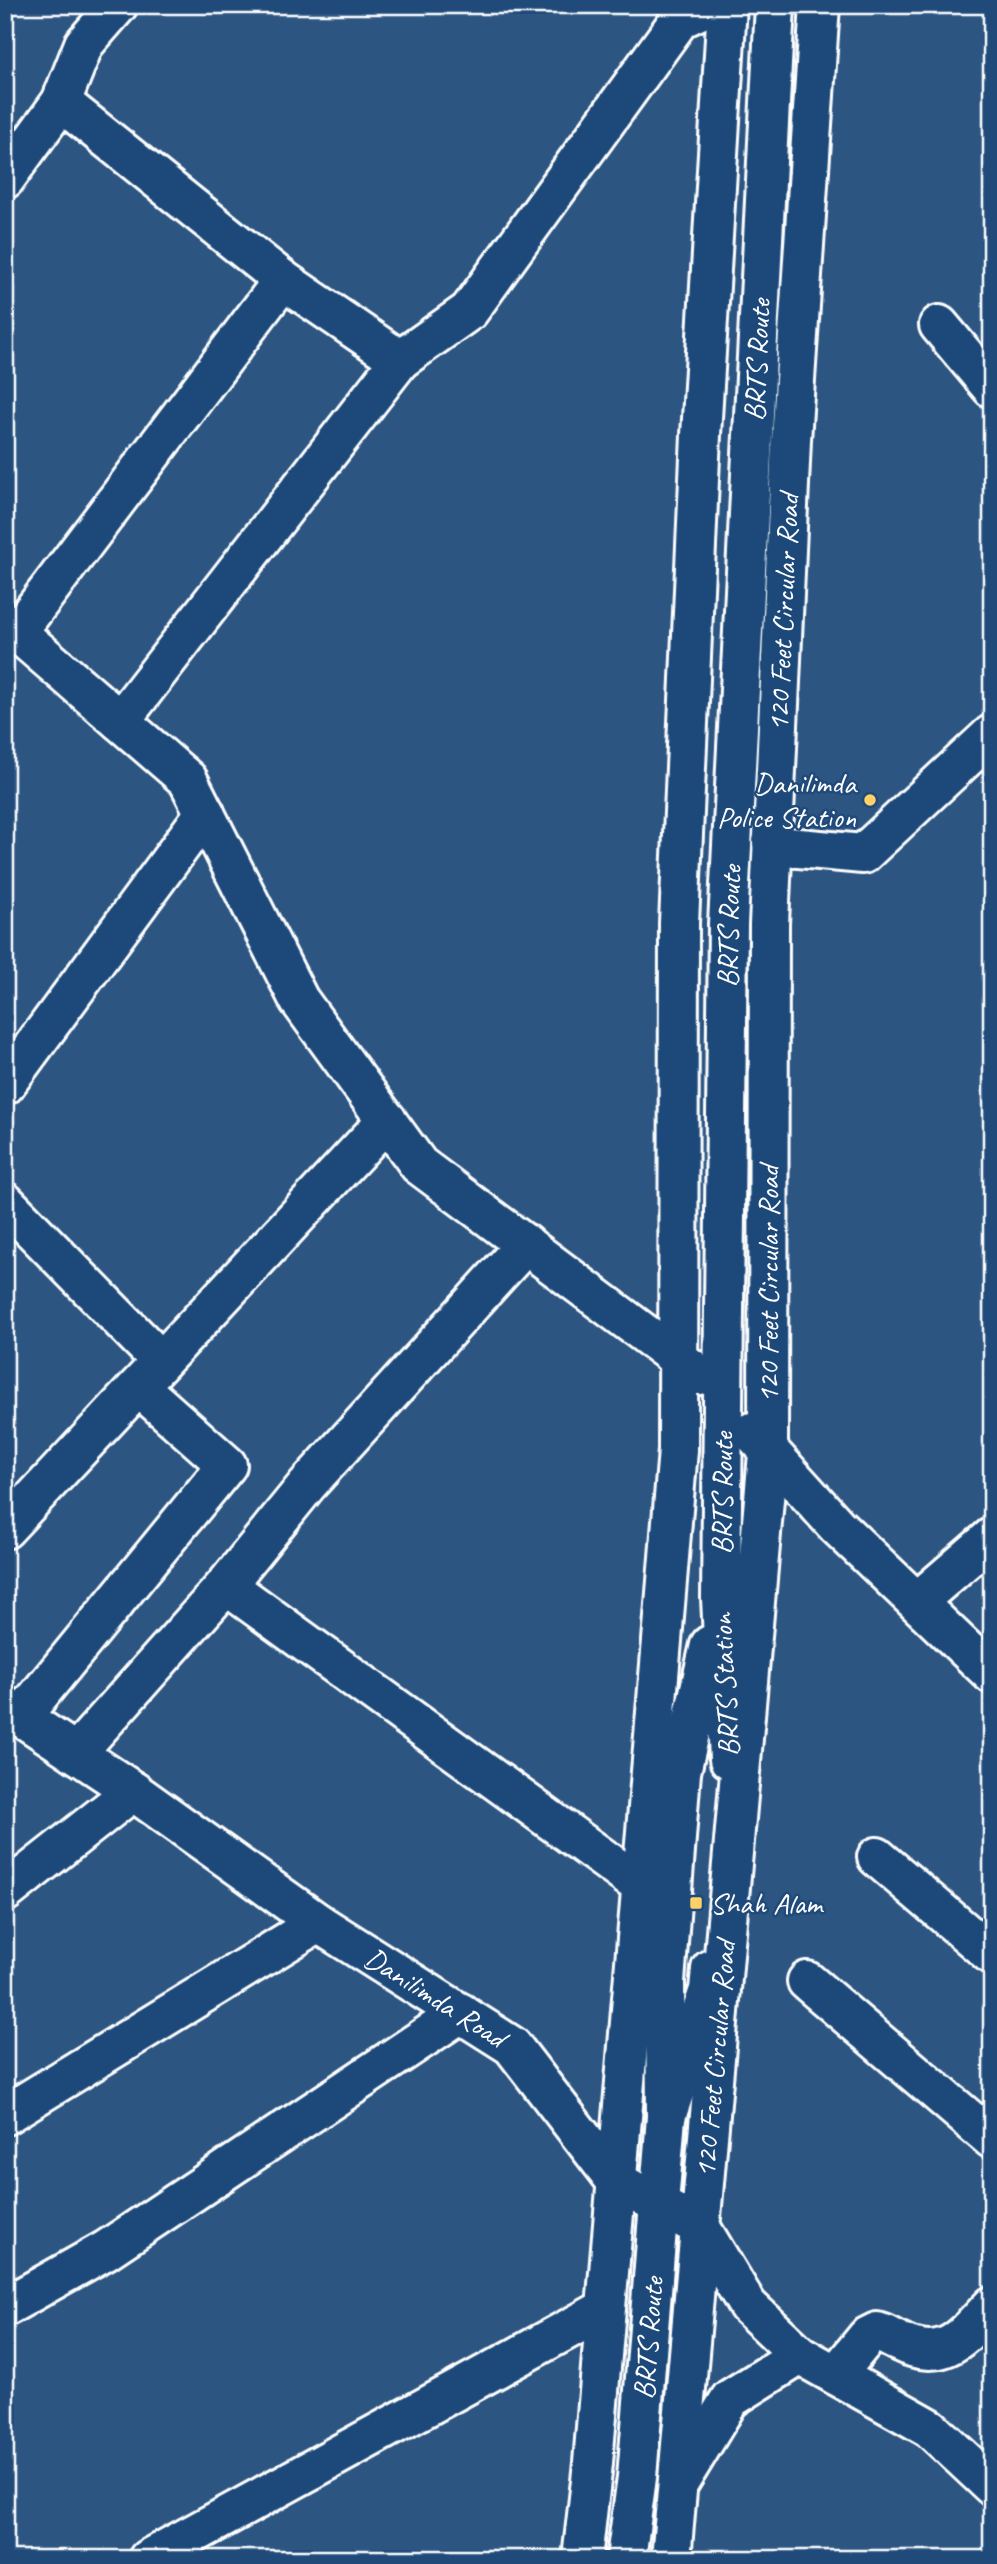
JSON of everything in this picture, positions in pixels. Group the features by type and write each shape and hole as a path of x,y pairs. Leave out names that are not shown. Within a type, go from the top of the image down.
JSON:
{"street":[{"path":"11,160 61,102 84,44 118,5"},
{"path":"120,721 400,359 469,311 680,19 710,5"},
{"path":"582,2559 678,1450 679,923 701,435 727,5"},
{"name":"BRTS Route","path":"720,1598 728,924 775,5"},
{"name":"120 Feet Circular Road","path":"671,2559 768,1454 769,924 791,440 820,5"},
{"path":"61,102 283,280 400,359"},
{"path":"283,280 11,627 188,780 299,1000 419,1165 678,1357 723,1396 768,1454 992,1674"},
{"path":"939,325 992,388"},
{"path":"772,842 788,848 863,854 992,734"},
{"path":"5,1085 205,813"},
{"path":"5,1529 387,1120"},
{"path":"10,1215 228,1465 13,1712"},
{"path":"76,1753 226,1585 307,1486 526,1244"},
{"path":"918,1601 992,1537"},
{"path":"226,1585 640,1885"},
{"name":"BRTS Station","path":"666,2117 665,1982 681,1772 720,1598"},
{"name":"Danilimda Road","path":"13,1712 133,1791 318,1923 512,2046 615,2180 701,2228 748,2306 800,2355 930,2428 992,2486"},
{"path":"5,1892 133,1791"},
{"path":"877,1857 992,1955"},
{"path":"5,2115 318,1923"},
{"path":"807,1981 992,2139"},
{"path":"5,2307 106,2250 461,2013"},
{"name":"BRTS Route","path":"626,2559 637,2477 666,2117"},
{"path":"836,2375 867,2337 877,2332 898,2342 930,2350 953,2346 992,2306"},
{"path":"148,2559 605,2309"},
{"path":"679,2483 730,2399 800,2355"}],"place":[{"name":"Danilimda Police Station","path":"870,800"},
{"name":"Shah Alam","path":"696,1903"}]}
